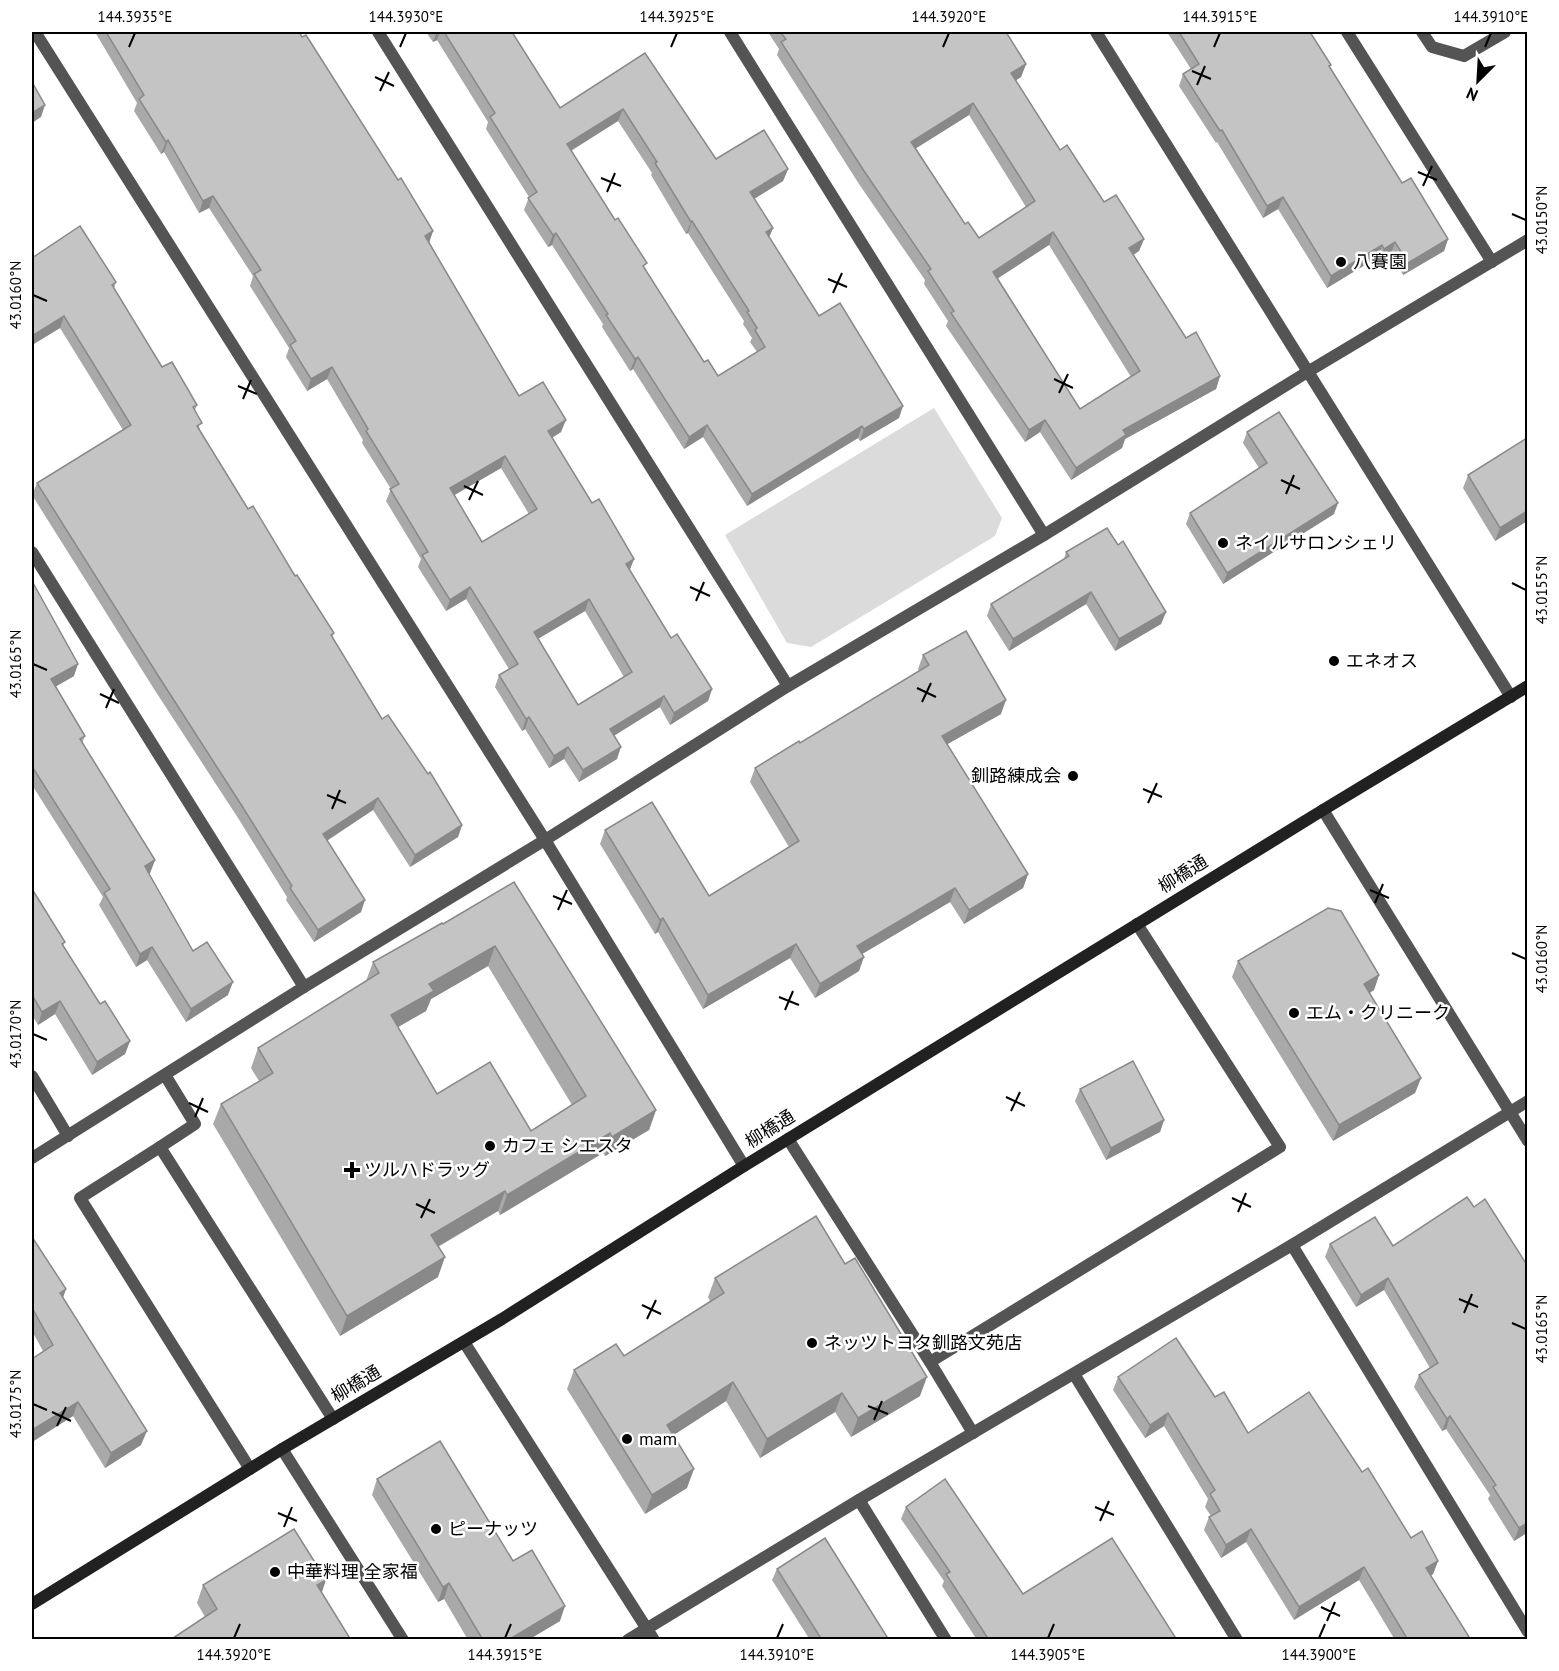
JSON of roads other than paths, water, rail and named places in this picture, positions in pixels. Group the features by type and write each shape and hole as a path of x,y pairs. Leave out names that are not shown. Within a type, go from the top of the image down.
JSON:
{"street":[{"path":"35,32 545,840 744,1166"},
{"path":"378,32 789,686"},
{"path":"730,32 1044,535"},
{"path":"1096,32 1511,697"},
{"path":"1347,32 1492,262"},
{"path":"1422,32 1432,47 1464,56 1505,32"},
{"path":"32,1158 789,686 1044,535 1309,371 1527,240"},
{"path":"32,552 304,987"},
{"name":"柳橋通","path":"32,1604 282,1449 464,1342 744,1166 1527,686"},
{"path":"1323,810 1527,1141"},
{"path":"930,1362 1280,1147 1137,924"},
{"path":"165,1075 195,1124 80,1198 250,1469"},
{"path":"32,1076 68,1136"},
{"path":"628,1640 859,1500 1292,1245 1527,1101"},
{"path":"788,1139 974,1433"},
{"path":"160,1147 333,1419"},
{"path":"1292,1245 1527,1632"},
{"path":"464,1342 654,1640"},
{"path":"1074,1374 1237,1640"},
{"path":"282,1449 403,1640"},
{"path":"859,1500 946,1640"}],"place":[{"name":"八賽園","path":"1341,262"},
{"name":"ネイルサロンシェリ","path":"1223,543"},
{"name":"エネオス","path":"1334,661"},
{"name":"釧路練成会","path":"1073,776"},
{"name":"エム・クリニーク","path":"1294,1013"},
{"name":"カフェ シエスタ","path":"490,1146"},
{"name":"ツルハドラッグ","path":"352,1170"},
{"name":"ネッツトヨタ釧路文苑店","path":"812,1343"},
{"name":"mam","path":"627,1439"},
{"name":"ピーナッツ","path":"436,1529"},
{"name":"中華料理 全家福","path":"275,1572"}]}
